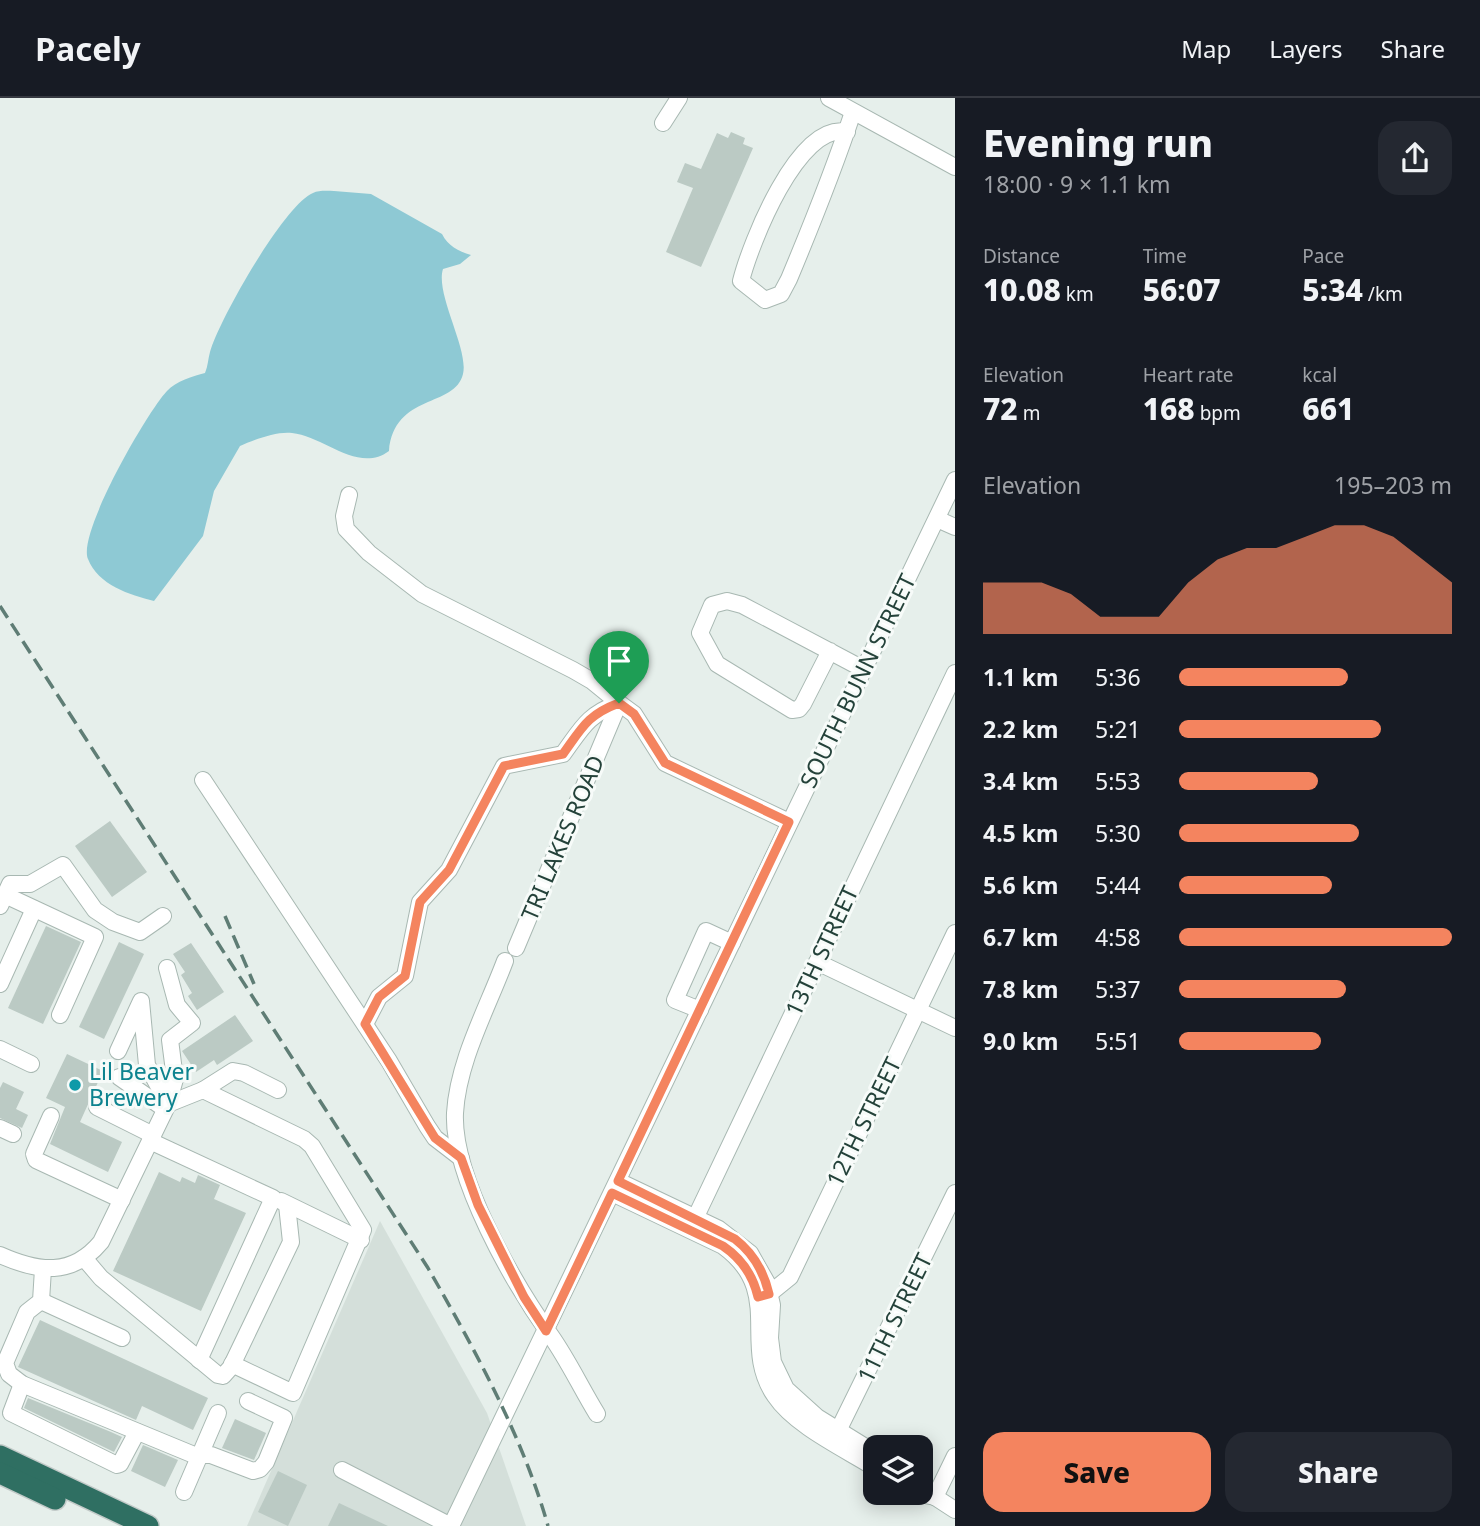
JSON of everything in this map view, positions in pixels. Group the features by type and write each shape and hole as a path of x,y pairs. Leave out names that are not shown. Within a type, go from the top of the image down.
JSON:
{"highway":[{"path":"0,1457 148,1526"},
{"path":"0,1473 113,1526"}],"street":[{"path":"663,123 679,98"},
{"path":"829,98 955,167"},
{"path":"846,132 838,130 815,142 796,161 768,208 749,251 741,281 765,300 781,294 789,279 846,132 853,112"},
{"name":"SOUTH BUNN STREET","path":"451,1526 955,480"},
{"path":"349,495 344,516 346,529 369,553 422,594 592,681 634,714 665,763 789,822"},
{"path":"937,519 955,527"},
{"path":"830,651 803,704 799,709 792,710 717,664 700,633 712,605 727,601 742,605 830,651 863,669"},
{"name":"13TH STREET","path":"692,1224 955,673"},
{"path":"365,1024 379,997 405,976 420,902 449,870 504,766 563,754 580,727 592,716 619,703"},
{"name":"TRI LAKES ROAD","path":"516,948 619,703"},
{"path":"203,780 365,1024 431,1132 461,1158"},
{"path":"5,895 63,864 95,910 113,922 140,932 163,916"},
{"path":"5,895 95,937 60,1015"},
{"path":"0,984 34,909"},
{"path":"700,1010 675,1000 706,931 732,943"},
{"name":"12TH STREET","path":"764,1295 790,1277 955,933"},
{"path":"505,961 458,1087 455,1114 461,1158 478,1205 500,1250 597,1414"},
{"path":"817,962 955,1028"},
{"path":"0,1255 30,1268 43,1269 72,1264 84,1258 102,1242 166,1106 175,1079 170,1041 192,1023 177,1005 167,968"},
{"path":"118,1051 141,1001 147,1065 166,1106"},
{"path":"0,1049 31,1064"},
{"path":"166,1106 203,1090 233,1071 244,1073 278,1090"},
{"path":"119,1077 166,1106"},
{"path":"203,1090 304,1139 312,1146 363,1230 293,1393 232,1364"},
{"path":"97,1107 151,1138 360,1240"},
{"path":"51,1116 34,1154 36,1160 122,1200"},
{"path":"615,1187 692,1224 738,1258 764,1295 759,1357 776,1399 796,1417 863,1448"},
{"name":"11TH STREET","path":"836,1436 955,1194"},
{"path":"199,1360 280,1201"},
{"path":"84,1258 102,1278 199,1360 218,1375 228,1373 291,1242 280,1201"},
{"path":"43,1269 41,1301 27,1312 5,1363 10,1379 11,1413 117,1465 137,1432"},
{"path":"41,1301 122,1338"},
{"path":"10,1379 137,1432 253,1471 260,1469 266,1462 284,1418 248,1401"},
{"path":"184,1492 218,1413"},
{"path":"836,1436 863,1458"},
{"path":"955,1456 935,1497 955,1510"},
{"path":"342,1470 451,1526"}],"shaded area":[{"path":"380,1221 487,1413 526,1526 247,1526"}],"water":[{"path":"334,191 371,194 442,234 454,248 471,255 460,264 443,269 444,292 464,363 458,385 402,419 393,432 389,451 377,457 353,456 292,433 272,435 240,446 214,491 203,536 154,601 116,588 93,568 88,559 87,545 103,500 130,447 157,403 171,387 205,373 210,352 226,315 254,265 286,218 313,193"}],"building":[{"path":"731,132 745,138 743,144 753,148 701,267 666,252 693,188 677,182 685,163 701,169 717,133 728,138"},
{"path":"110,821 147,872 112,897 75,846"},
{"path":"46,926 81,942 43,1024 8,1008"},
{"path":"119,942 144,954 104,1039 79,1027"},
{"path":"191,943 224,992 197,1010 188,996 192,993 181,975 185,972 173,954"},
{"path":"235,1015 253,1041 217,1065 214,1060 196,1072 182,1051"},
{"path":"67,1054 103,1071 80,1122 122,1142 108,1172 50,1144 65,1107 46,1098"},
{"path":"3,1082 24,1092 16,1109 28,1115 22,1128 0,1118 0,1088"},
{"path":"159,1172 180,1182 182,1177 195,1183 198,1175 220,1185 214,1199 246,1213 201,1311 113,1271"},
{"path":"40,1320 208,1398 193,1430 142,1406 136,1420 18,1367"},
{"path":"28,1398 122,1437 114,1452 24,1408"},
{"path":"235,1419 266,1433 254,1460 222,1448"},
{"path":"143,1445 178,1460 165,1487 131,1471"},
{"path":"278,1471 307,1485 288,1526 258,1512"},
{"path":"339,1503 388,1526 328,1526"}],"railway":[{"path":"0,606 428,1268 480,1361 511,1426 548,1526"},
{"path":"225,916 254,984"}],"place":[{"name":"Lil Beaver Brewery","path":"75,1085"}],"route":[{"path":"619,703 634,714 665,763 789,822 618,1181 735,1239 750,1253 762,1270 769,1294 758,1297 748,1271 732,1252 723,1246 612,1193 546,1331 524,1297 478,1205 461,1158 435,1138 365,1024 379,997 405,976 420,902 449,870 504,766 554,758 563,754 580,727 592,716 599,710 619,703"}]}
